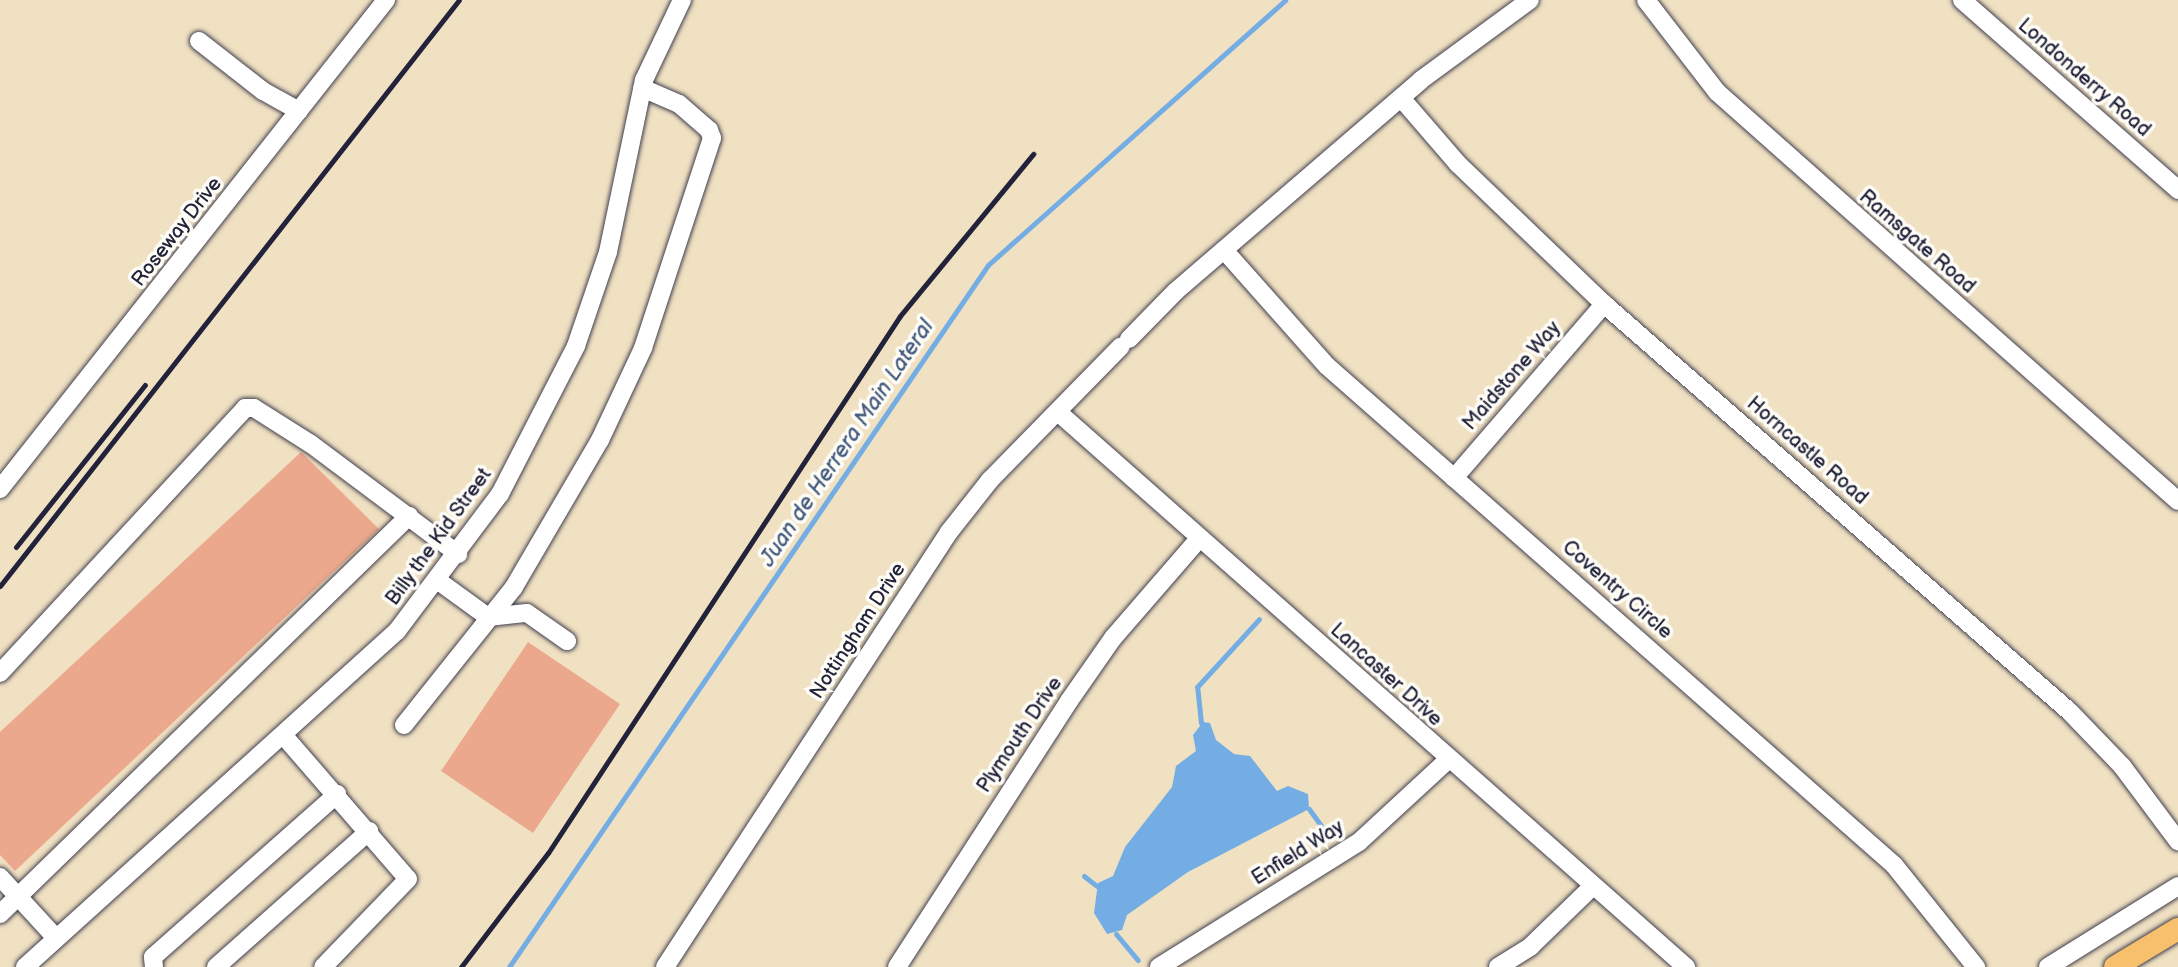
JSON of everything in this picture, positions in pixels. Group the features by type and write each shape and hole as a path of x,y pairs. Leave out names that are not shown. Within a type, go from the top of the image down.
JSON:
{"main road":[{"path":"2115,967 2178,929"}],"street":[{"name":"Roseway Drive","path":"0,489 386,0"},
{"name":"Billy the Kid Street","path":"25,967 397,631 458,554 529,444 576,346 608,252 642,88 661,35 682,0"},
{"path":"1224,250 1473,38 1530,0"},
{"name":"Ramsgate Road","path":"1646,0 1717,92 2178,501"},
{"name":"Londonderry Road","path":"1962,0 2178,190"},
{"path":"199,41 263,91 299,111"},
{"path":"404,725 514,587 600,440 643,348 711,148 709,130 679,104 642,88"},
{"name":"Horncastle Road","path":"1401,98 1458,164 1604,304 2070,712 2122,766 2178,841"},
{"name":"Nottingham Drive","path":"665,967 949,532 990,480 1176,291 1224,250"},
{"name":"Coventry Circle","path":"1224,250 1327,366 1822,798 1924,898 1976,967"},
{"name":"Maidstone Way","path":"1454,478 1604,304"},
{"path":"0,673 245,408 254,408 311,444 458,554"},
{"name":"Lancaster Drive","path":"1059,413 1198,540 1686,967"},
{"path":"0,914 409,516"},
{"name":"Plymouth Drive","path":"897,967 1078,688 1198,540"},
{"path":"437,580 488,617 527,613 567,641"},
{"path":"284,736 406,875 407,883 323,967"},
{"name":"Enfield Way","path":"1159,967 1359,842 1448,760"},
{"path":"154,967 153,957 337,794"},
{"path":"216,967 369,831"},
{"path":"0,877 56,938"},
{"path":"1498,967 1531,946 1593,886"},
{"path":"2048,967 2178,886"}],"water":[{"path":"1203,722 1210,723 1216,740 1234,754 1250,756 1277,791 1288,786 1308,794 1309,809 1188,872 1127,915 1122,930 1107,934 1094,913 1098,883 1113,876 1125,847 1172,787 1176,766 1196,751 1193,735"}],"building":[{"path":"301,452 379,529 15,871 0,855 0,732"},
{"path":"528,642 620,704 533,833 441,771"}],"waterway":[{"name":"Juan de Herrera Main Lateral","path":"509,967 988,265 1285,0"},
{"path":"1201,723 1197,687 1259,619"},
{"path":"1309,809 1326,832"},
{"path":"1084,876 1097,886"},
{"path":"1116,934 1138,960"}],"railway":[{"path":"0,586 459,0"},
{"path":"461,967 548,853 900,316 1033,154"},
{"path":"16,547 145,385"}]}
